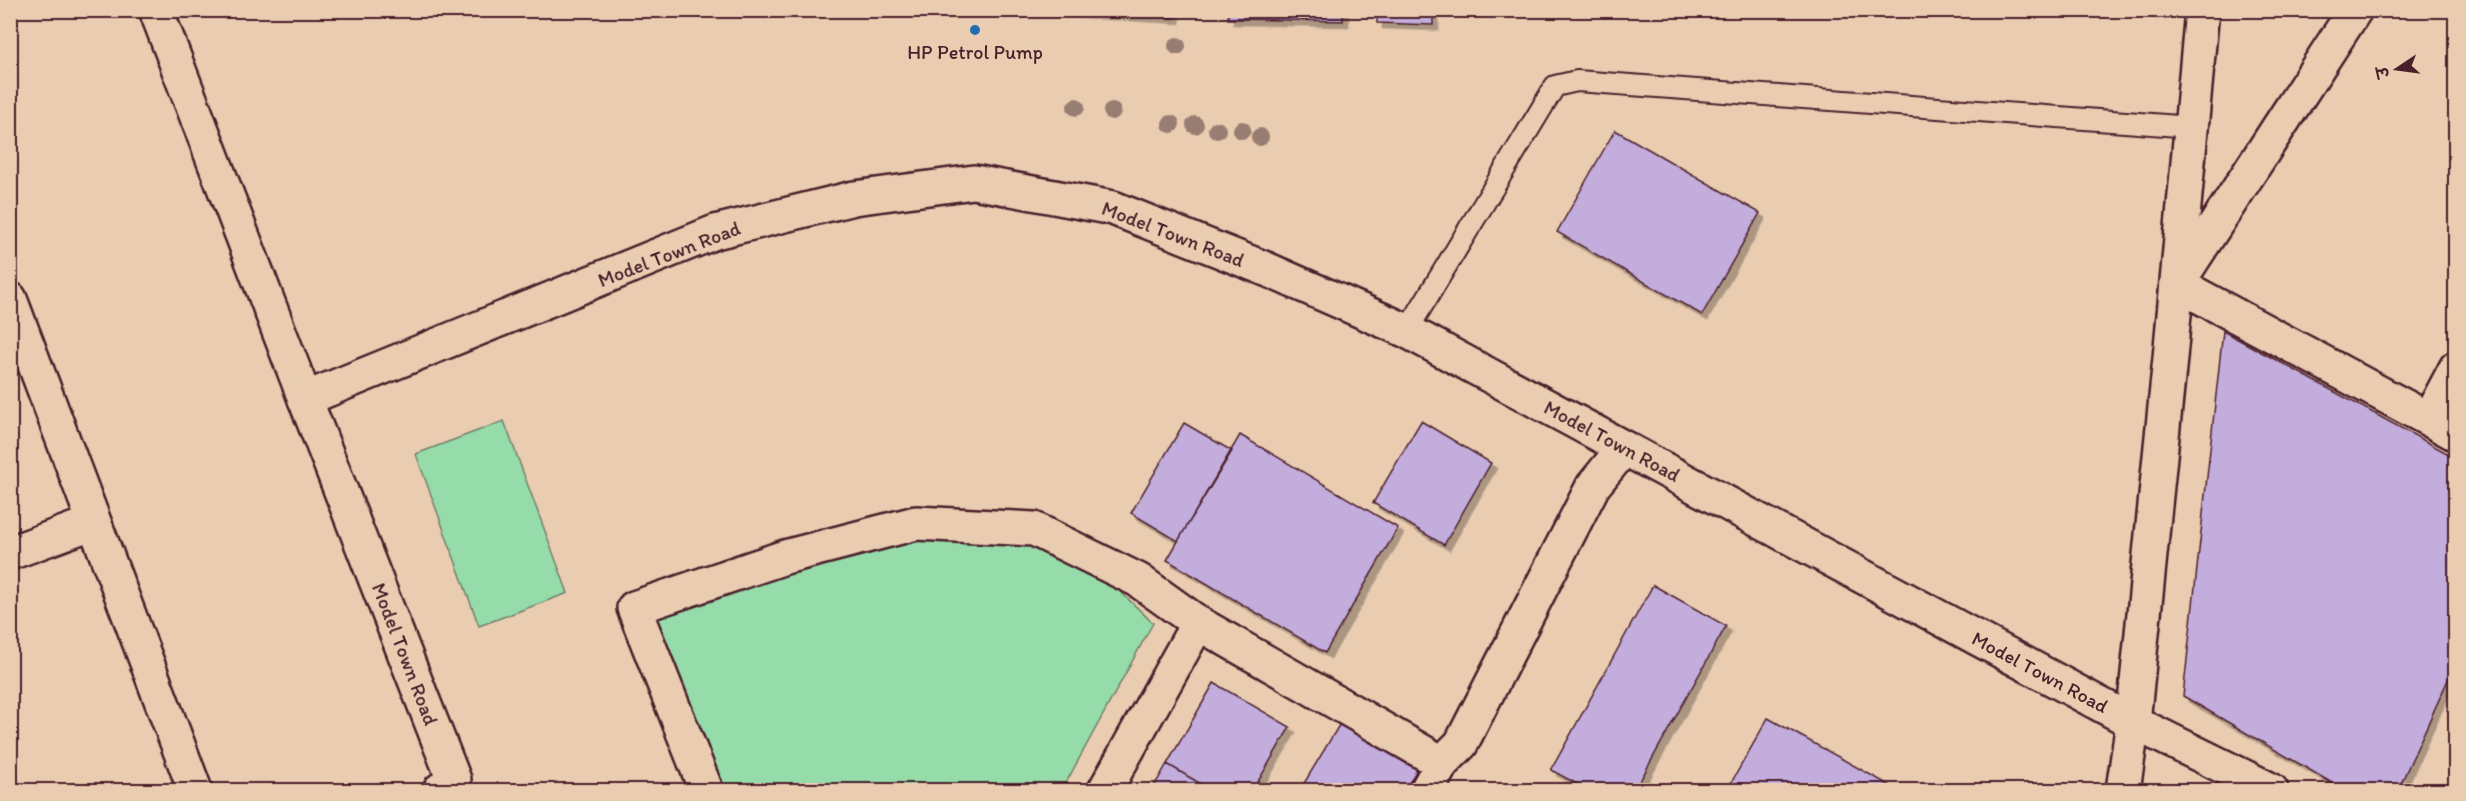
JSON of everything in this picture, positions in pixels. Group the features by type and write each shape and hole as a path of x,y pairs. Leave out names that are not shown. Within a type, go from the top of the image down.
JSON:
{"street":[{"path":"156,10 305,399"},
{"path":"2123,790 2133,722 2202,10"},
{"path":"2177,285 2355,10"},
{"name":"Model Town Road","path":"451,787 305,399 715,232 854,198 974,182 1113,208 1266,269 1407,331 2133,722 2271,790"},
{"path":"2177,285 2442,427 2456,368"},
{"path":"10,300 195,790"},
{"path":"706,790 634,608 785,557 916,523 1034,529 1138,580 1198,623 1435,777 1461,744 1593,486 1624,448"},
{"path":"10,553 94,522"},
{"path":"1105,790 1198,623"}],"lane":[{"path":"1407,331 1555,86 1577,81 2192,126"}],"green space":[{"path":"504,421 568,593 479,626 416,454"},
{"path":"970,529 1079,552 1153,623 1062,790 724,790 655,613 830,555"}],"building":[{"path":"1072,10 1174,10 1174,18 1072,12"},
{"path":"1229,10 1343,10 1343,21 1228,19"},
{"path":"1377,10 1433,10 1433,25 1377,23"},
{"path":"1615,130 1760,213 1702,315 1557,232"},
{"path":"2223,331 2456,458 2456,662 2398,790 2344,790 2183,696"},
{"path":"1421,421 1491,463 1444,545 1373,503"},
{"path":"1184,423 1232,451 1178,541 1131,513"},
{"path":"1240,435 1398,528 1325,653 1167,560"},
{"path":"1653,585 1726,626 1635,790 1588,790 1551,770"},
{"path":"1214,683 1290,727 1253,790 1211,790 1167,764"},
{"path":"1768,718 1898,790 1727,790"},
{"path":"1341,722 1418,768 1405,790 1300,790"},
{"path":"1167,764 1211,790 1152,790"}],"place":[{"name":"HP Petrol Pump","path":"975,30"}]}
